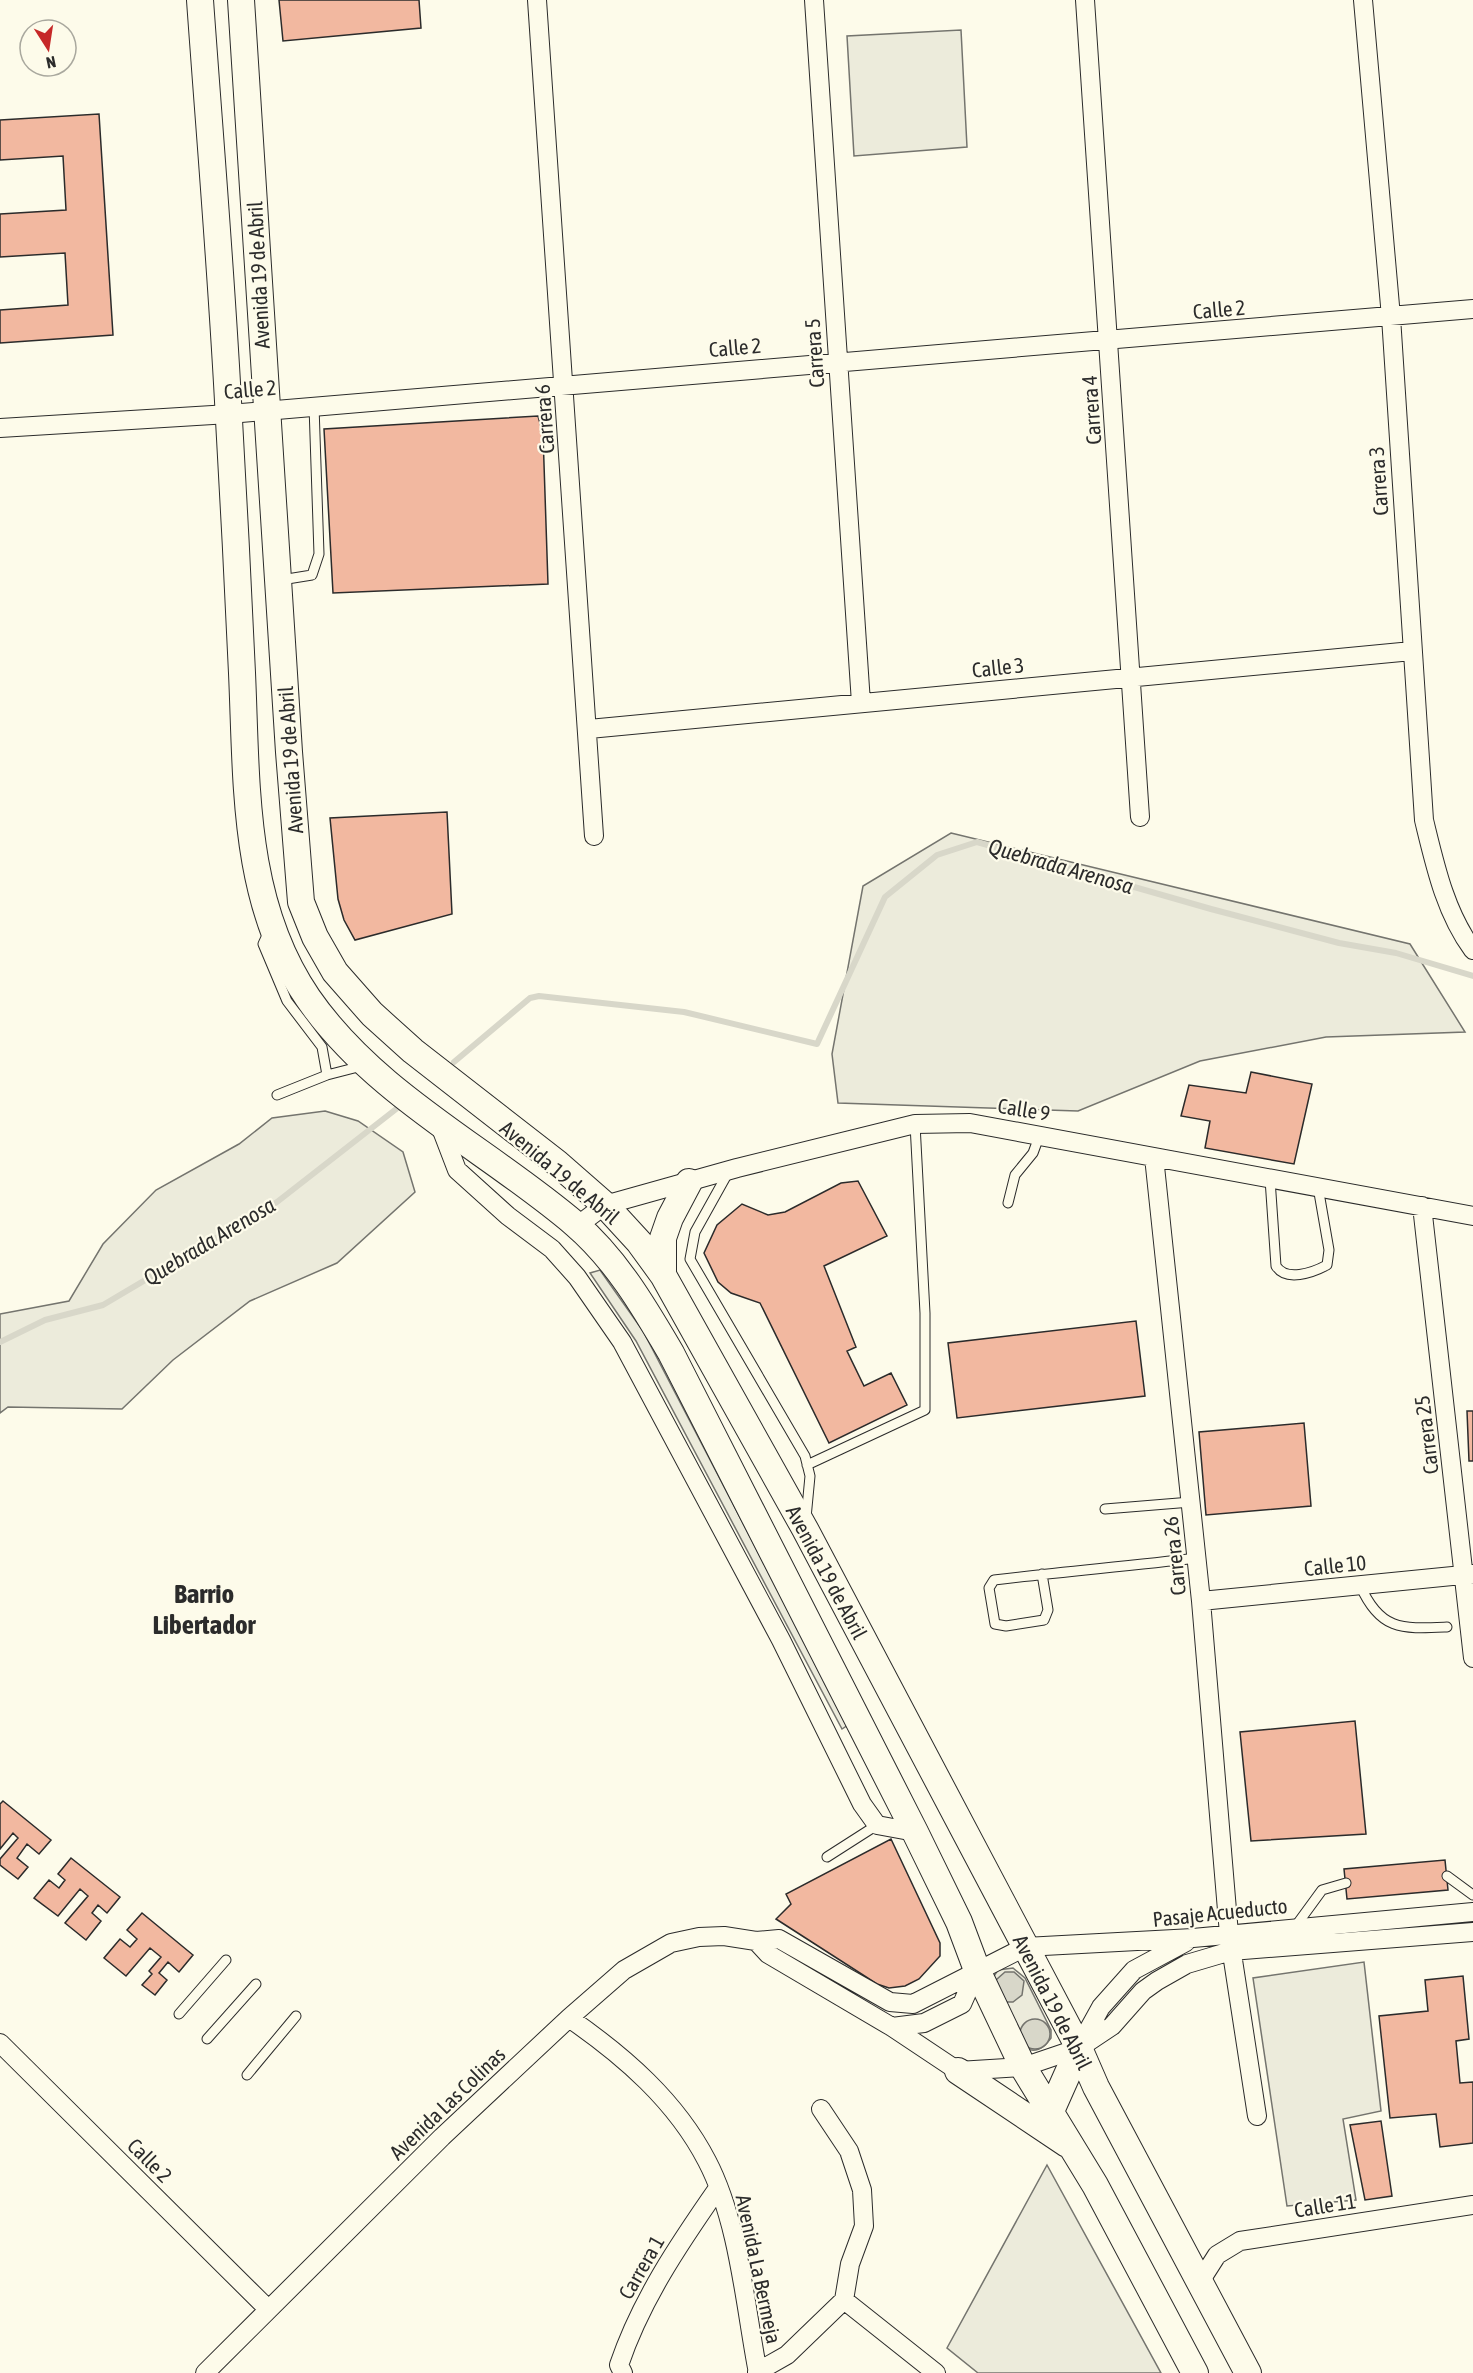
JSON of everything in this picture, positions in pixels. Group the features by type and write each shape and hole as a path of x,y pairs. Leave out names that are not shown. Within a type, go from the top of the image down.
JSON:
{"main road":[{"name":"Avenida 19 de Abril","path":"200,0 229,414 249,807 259,888 278,949 306,995 330,1028 368,1065 439,1123 529,1187 577,1226 620,1274 644,1306 671,1353 915,1832 959,1922 977,1970 1023,2067 1073,2148 1195,2373"},
{"name":"Avenida 19 de Abril","path":"241,0 266,410 302,902 315,936 335,972 380,1021 413,1051 557,1163 605,1205 639,1242 663,1275 806,1529 1079,2048 1096,2087 1201,2280 1248,2373"},
{"path":"663,1275 663,1238 670,1218 689,1182"},
{"path":"1051,2111 1079,2048"},
{"path":"957,2071 1073,2148"}],"street":[{"name":"Carrera 6","path":"537,0 589,729 594,836"},
{"name":"Carrera 5","path":"814,0 861,703"},
{"name":"Carrera 4","path":"1085,0 1140,817"},
{"name":"Carrera 3","path":"1363,0 1391,317 1424,820 1446,900 1458,930 1473,950"},
{"name":"Calle 2","path":"0,428 229,414 837,360 1109,341 1473,309"},
{"name":"Calle 3","path":"589,729 1412,651"},
{"path":"439,1123 457,1170 508,1216 552,1249 577,1277 622,1342 781,1640 862,1804 877,1826 915,1832"},
{"name":"Calle 9","path":"577,1226 605,1205 730,1170 915,1124 970,1123 1040,1134 1473,1216"},
{"name":"Carrera 26","path":"1154,1157 1197,1558 1230,1942 1257,2116"},
{"name":"Carrera 25","path":"1422,1206 1469,1574 1473,1658"},
{"name":"Calle 10","path":"1201,1601 1469,1574"},
{"name":"Pasaje Acueducto","path":"977,1970 1025,1947 1193,1938 1230,1942 1295,1927 1473,1912"},
{"path":"756,1941 768,1954 892,2027 957,2071 1023,2067 1079,2048 1112,2026 1143,1991 1156,1981 1230,1942 1473,1932"},
{"name":"Avenida Las Colinas","path":"205,2373 442,2137 569,2018 624,1970 671,1943 699,1937 724,1936 756,1941 779,1939 890,2002 914,2004 977,1970"},
{"path":"1079,2048 1101,2007 1134,1971 1193,1938"},
{"path":"892,2027 924,2024 962,2004 977,1970"},
{"name":"Avenida La Bermeja","path":"569,2018 606,2043 642,2075 687,2127 707,2162 730,2225 757,2373"},
{"name":"Calle 2","path":"0,2043 268,2309"},
{"path":"757,2373 786,2355 844,2300 850,2264 864,2226 862,2190 849,2151 821,2109"},
{"name":"Carrera 1","path":"623,2373 619,2365 650,2294 683,2239 718,2188"},
{"name":"Calle 11","path":"1201,2280 1216,2255 1240,2241 1473,2205"},
{"path":"844,2300 936,2373"}],"lane":[{"path":"278,581 312,575 319,554 314,406"},
{"path":"271,926 262,944 287,1001 322,1047 327,1075"},
{"path":"277,1095 327,1075 368,1065"},
{"path":"807,1465 925,1410 925,1313 915,1124"},
{"path":"1008,1203 1015,1175 1033,1153 1040,1134"},
{"path":"730,1170 695,1232 690,1259 805,1456 810,1476 806,1529"},
{"path":"1270,1179 1276,1266 1280,1273 1288,1275 1316,1271 1327,1265 1329,1250 1318,1187"},
{"path":"1105,1509 1191,1502"},
{"path":"1042,1574 1048,1610 1044,1620 1006,1626 995,1624 990,1583 994,1580 1042,1574 1197,1558"},
{"path":"1360,1585 1369,1606 1385,1623 1412,1629 1447,1627"},
{"path":"827,1857 877,1826"},
{"path":"1447,1876 1473,1895"},
{"path":"1295,1927 1322,1890 1346,1883"},
{"path":"179,2014 226,1960"},
{"path":"207,2039 256,1984"},
{"path":"247,2075 296,2016"}],"shaded area":[{"path":"961,30 967,147 854,156 847,36"},
{"path":"951,833 1410,944 1465,1032 1326,1037 1200,1061 1078,1111 838,1103 832,1054 863,886"},
{"path":"325,1111 358,1121 403,1152 415,1192 337,1263 250,1301 173,1360 122,1409 8,1407 0,1413 0,1314 69,1301 103,1244 156,1190 239,1144 272,1118"},
{"path":"600,1270 643,1331 848,1725 842,1729 636,1341 590,1273"},
{"path":"1364,1962 1381,2111 1343,2119 1356,2200 1287,2206 1253,1978"},
{"path":"1013,1968 1025,1978 1051,2030 1051,2038 1045,2045 1035,2050 1022,2047 994,1976 998,1970"},
{"path":"1005,1972 1014,1972 1024,1981 1022,1995 1013,2002 1005,2002 996,1980"},
{"path":"1035,2019 1046,2023 1050,2034 1046,2045 1035,2049 1024,2045 1020,2034 1024,2023"},
{"path":"1047,2165 1161,2373 978,2373 947,2348"}],"building":[{"path":"279,0 419,0 421,28 283,41"},
{"path":"99,114 113,335 0,343 0,310 68,305 65,253 0,257 0,214 66,210 63,156 0,160 0,120"},
{"path":"538,416 543,434 548,584 333,593 324,429"},
{"path":"447,812 452,914 355,940 344,920 338,899 330,818"},
{"path":"1251,1072 1312,1084 1294,1164 1205,1148 1210,1121 1181,1116 1189,1085 1246,1093"},
{"path":"858,1181 887,1236 824,1266 856,1347 847,1351 864,1386 891,1373 907,1405 829,1443 760,1303 731,1293 718,1282 704,1253 717,1225 742,1204 768,1215 785,1212 841,1183"},
{"path":"1136,1321 1145,1396 957,1418 948,1343"},
{"path":"1467,1411 1473,1411 1473,1461 1469,1461"},
{"path":"1304,1423 1311,1506 1206,1515 1199,1432"},
{"path":"1355,1721 1366,1834 1251,1841 1240,1732"},
{"path":"3,1801 51,1840 39,1854 27,1844 17,1858 28,1867 18,1879 0,1865 0,1859 18,1838 13,1833 0,1849 0,1804"},
{"path":"891,1839 940,1943 940,1956 919,1979 905,1986 889,1988 877,1984 776,1919 791,1904 786,1894"},
{"path":"71,1858 120,1897 107,1913 98,1905 92,1913 101,1921 86,1940 65,1923 88,1896 80,1889 58,1916 34,1898 49,1880 59,1888 65,1880 58,1874"},
{"path":"1445,1860 1448,1890 1347,1899 1344,1869"},
{"path":"142,1913 193,1955 179,1972 168,1962 159,1973 167,1980 155,1995 142,1985 152,1974 149,1971 161,1957 150,1948 126,1976 104,1958 120,1939 130,1947 137,1939 127,1930"},
{"path":"1463,1976 1469,2039 1456,2041 1460,2083 1473,2082 1473,2143 1440,2147 1436,2114 1390,2118 1379,2016 1428,2011 1425,1980"},
{"path":"1381,2121 1392,2196 1365,2200 1350,2125"}],"waterway":[{"name":"Quebrada Arenosa","path":"454,1062 530,998 539,996 684,1012 817,1044 885,897 937,855 977,842 1211,909 1339,943 1396,953 1473,976"},
{"name":"Quebrada Arenosa","path":"0,1342 45,1320 103,1305 277,1202 400,1106"}],"district":[{"name":"Barrio Libertador","path":"204,1608"}]}
